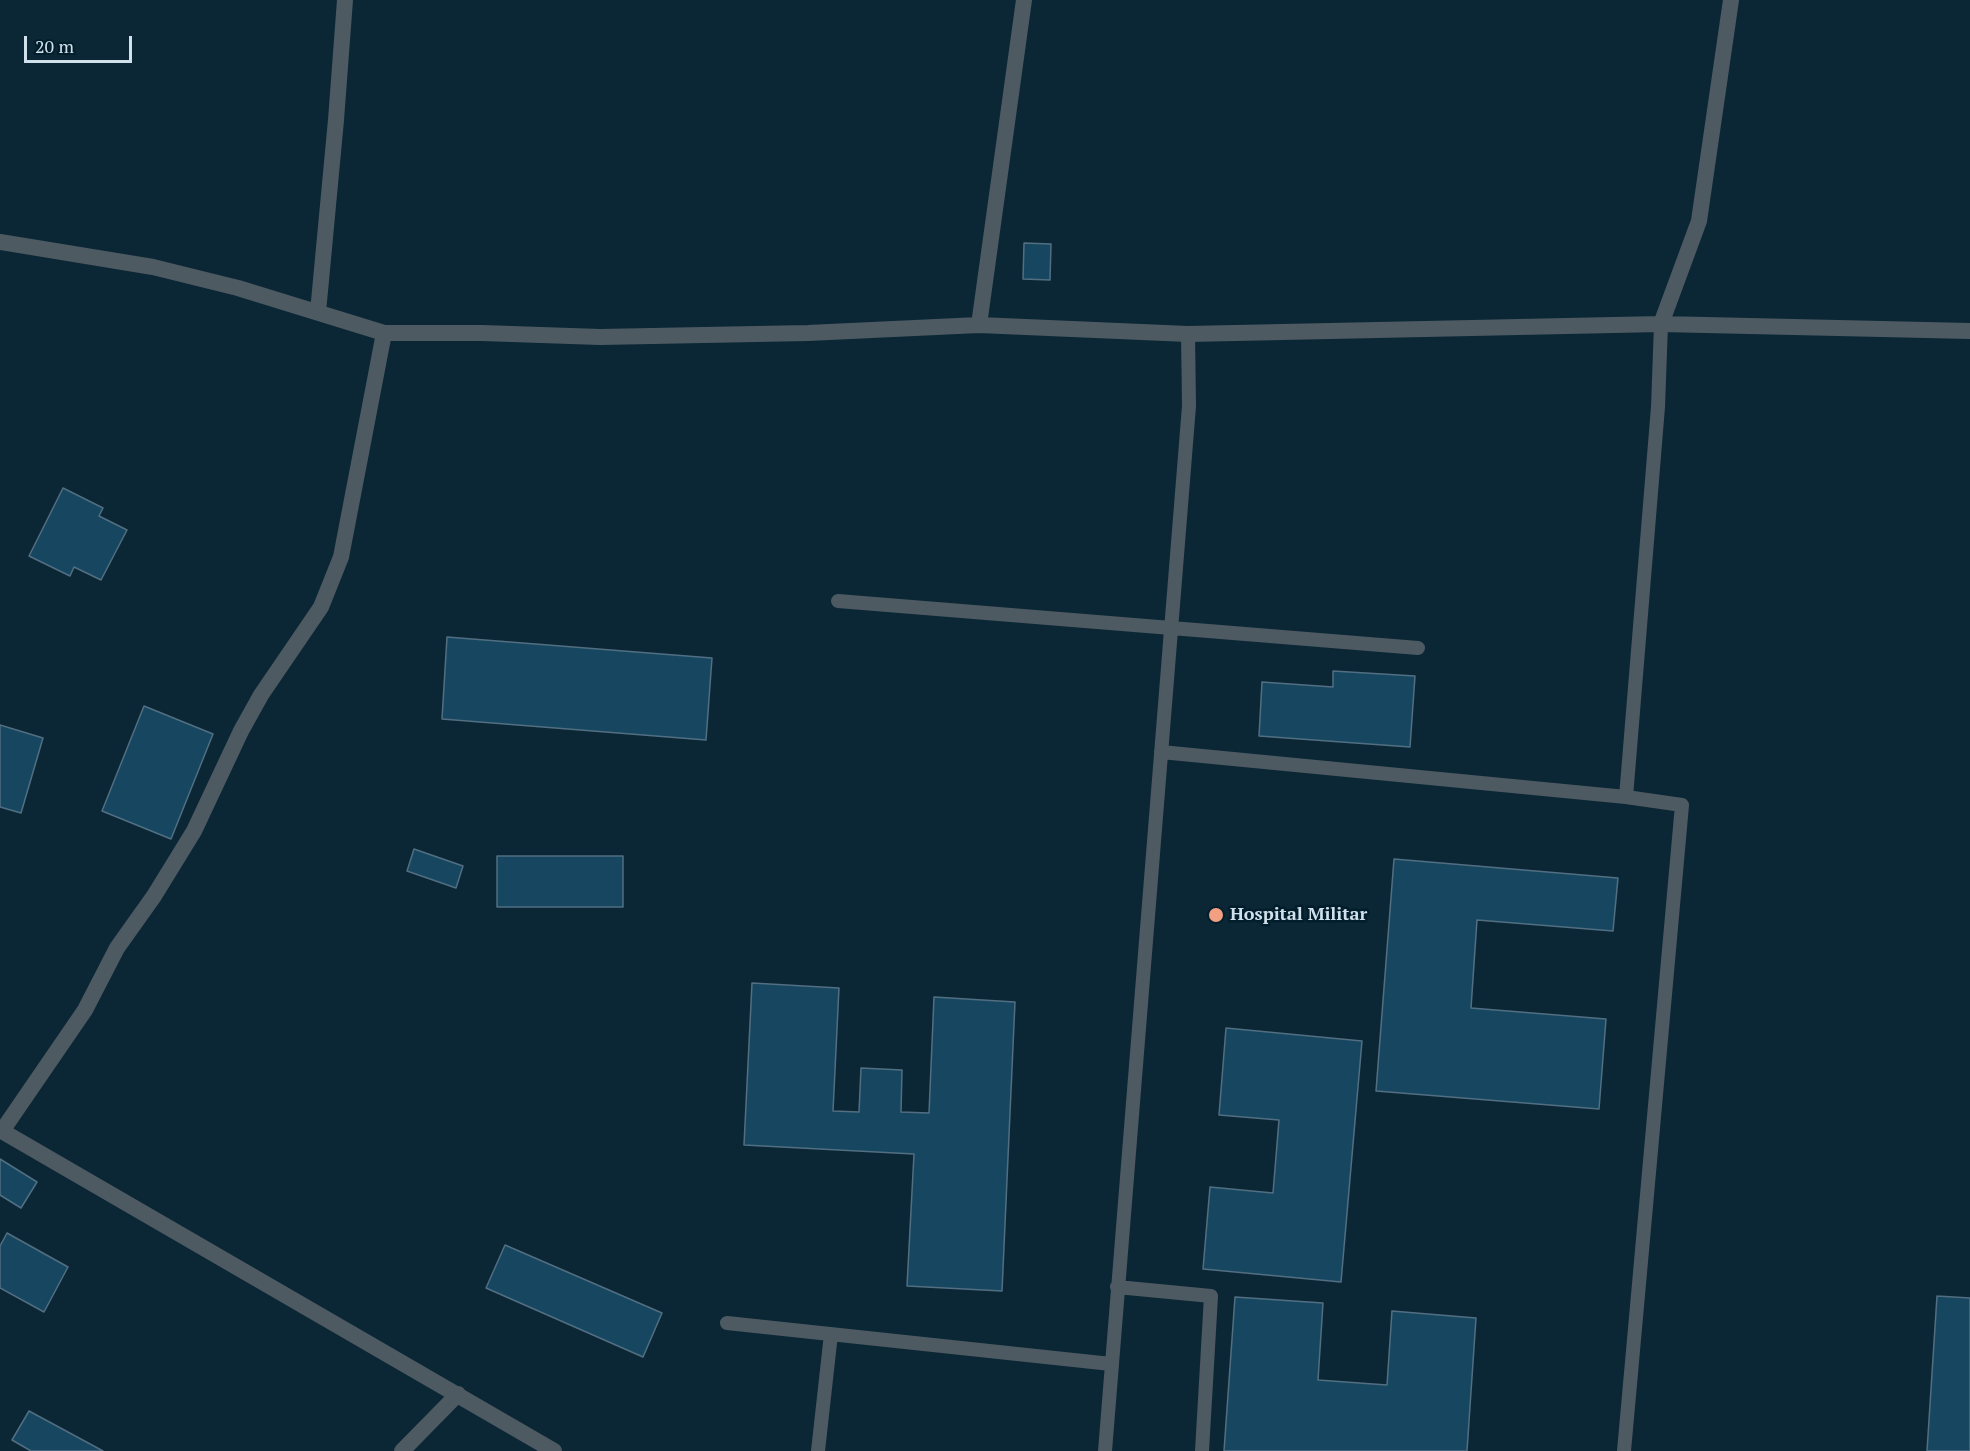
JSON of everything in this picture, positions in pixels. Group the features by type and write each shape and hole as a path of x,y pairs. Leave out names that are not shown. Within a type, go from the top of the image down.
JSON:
{"street":[{"path":"318,312 345,0"},
{"path":"979,325 1024,0"},
{"path":"1661,324 1699,221 1731,0"},
{"path":"0,242 153,267 238,288 384,333 482,333 600,337 808,333 979,325 1188,334 1661,324 1970,331"},
{"path":"384,333 341,557 321,607 261,695 241,731 194,831 154,896 117,948 85,1010 1,1130 554,1451"},
{"path":"402,1451 458,1394"}],"lane":[{"path":"1626,797 1658,407 1661,324"},
{"path":"1105,1451 1189,406 1188,334"},
{"path":"838,601 1418,648"},
{"path":"1161,752 1626,797 1682,805 1624,1451"},
{"path":"1117,1287 1211,1296 1202,1451"},
{"path":"727,1323 1111,1364"},
{"path":"818,1451 831,1334"}],"building":[{"path":"1024,243 1051,244 1050,280 1023,279"},
{"path":"63,488 103,508 99,516 127,530 101,580 74,567 70,576 29,556"},
{"path":"447,637 712,658 706,740 442,719"},
{"path":"1333,671 1415,676 1410,747 1259,736 1262,682 1333,687"},
{"path":"144,706 213,734 171,839 102,811"},
{"path":"0,725 43,738 21,813 0,807"},
{"path":"414,849 463,866 456,888 407,871"},
{"path":"497,856 623,856 623,907 497,907"},
{"path":"1394,859 1618,878 1613,931 1477,920 1471,1008 1606,1019 1599,1109 1376,1091"},
{"path":"752,983 839,988 833,1111 859,1112 861,1068 902,1070 901,1112 929,1113 934,997 1015,1002 1002,1291 907,1286 914,1154 744,1145"},
{"path":"1226,1028 1362,1041 1341,1282 1203,1269 1210,1187 1273,1193 1279,1120 1219,1115"},
{"path":"0,1159 37,1182 21,1208 0,1195"},
{"path":"7,1233 68,1267 44,1312 0,1288 0,1246"},
{"path":"505,1245 662,1313 643,1357 486,1288"},
{"path":"1937,1296 1970,1298 1970,1451 1927,1451"},
{"path":"1235,1297 1323,1303 1318,1380 1387,1385 1392,1311 1476,1318 1467,1451 1224,1451"},
{"path":"29,1411 103,1451 31,1451 12,1440"}],"place":[{"name":"Hospital Militar","path":"1216,915"}]}
